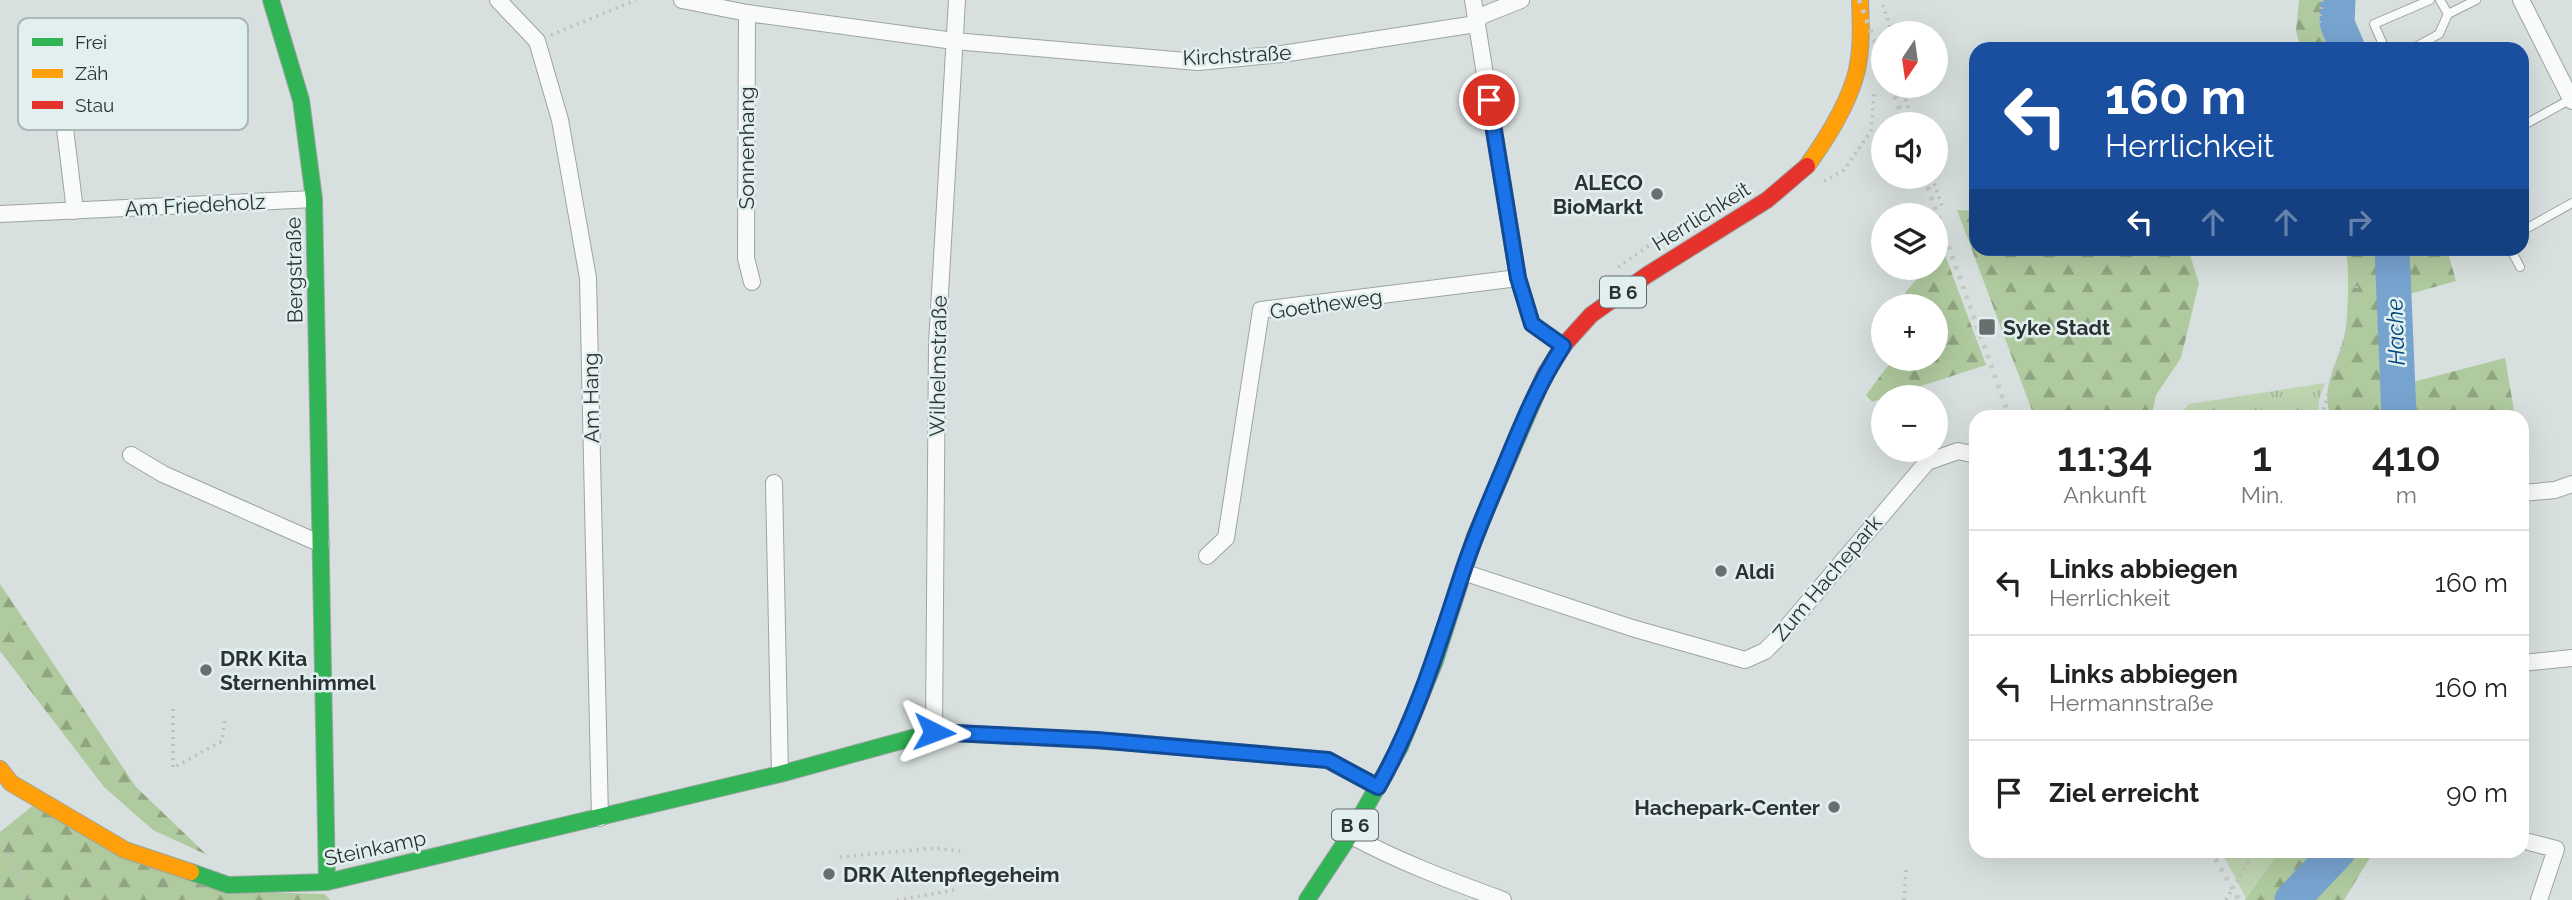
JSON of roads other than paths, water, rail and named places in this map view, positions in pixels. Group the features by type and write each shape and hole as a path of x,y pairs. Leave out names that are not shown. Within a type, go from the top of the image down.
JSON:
{"street":[{"name":"Bergstraße","path":"271,0 301,100 314,199 327,882"},
{"name":"Am Hang","path":"498,0 537,41 560,120 588,278 600,818"},
{"name":"Kirchstraße","path":"682,0 747,13 954,41 1198,62 1282,54 1476,24"},
{"name":"Wilhelmstraße","path":"934,732 937,344 957,0"},
{"path":"1473,0 1518,278 1532,324 1563,346"},
{"path":"1476,24 1481,16 1521,0"},
{"name":"Herrlichkeit","path":"1307,900 1350,835 1401,747 1434,661 1462,572 1539,384 1563,346 1591,315 1626,289 1752,210 1804,170 1824,143 1851,89 1857,70 1861,39 1860,0"},
{"path":"2521,0 2572,100"},
{"name":"Sonnenhang","path":"747,13 746,258 752,282"},
{"path":"65,130 75,211"},
{"name":"Am Friedeholz","path":"0,214 314,199"},
{"name":"Goetheweg","path":"1207,556 1226,538 1261,310 1518,278"},
{"name":"Zum Hachepark","path":"1462,572 1632,628 1745,660 1765,651 1776,640 1927,462 1958,451 1969,453"},
{"path":"131,455 163,474 321,544"},
{"path":"774,483 780,774"},
{"path":"2529,492 2555,490 2572,484"},
{"path":"2529,662 2572,658"},
{"name":"Steinkamp","path":"0,769 11,783 125,850 228,885 327,882 780,774 934,732 1097,740 1328,760 1378,787"},
{"path":"1350,835 1446,880 1503,900"},
{"path":"2529,842 2556,849 2539,900"}],"lane":[{"path":"2382,42 2374,24 2430,0"},
{"path":"2440,0 2448,14"},
{"path":"2425,42 2440,34 2448,14 2476,0"},
{"path":"2529,122 2572,100"},
{"path":"2529,227 2572,203"},
{"path":"2515,256 2521,267"}],"waterway":[{"name":"Hache","path":"2338,0 2337,23 2345,42"},
{"name":"Hache","path":"2392,256 2399,410"},
{"name":"Hache","path":"2292,900 2331,858"}],"railway":[{"path":"1859,0 1871,32"},
{"path":"1895,98 1901,112"},
{"path":"1928,189 2007,410"},
{"path":"2215,858 2239,900"}],"place":[{"name":"ALECO BioMarkt","path":"1657,194"},
{"name":"Syke Stadt","path":"1987,327"},
{"name":"Aldi","path":"1721,571"},
{"name":"DRK Kita Sternenhimmel","path":"206,670"},
{"name":"Hachepark-Center","path":"1834,807"},
{"name":"DRK Altenpflegeheim","path":"829,874"}]}
